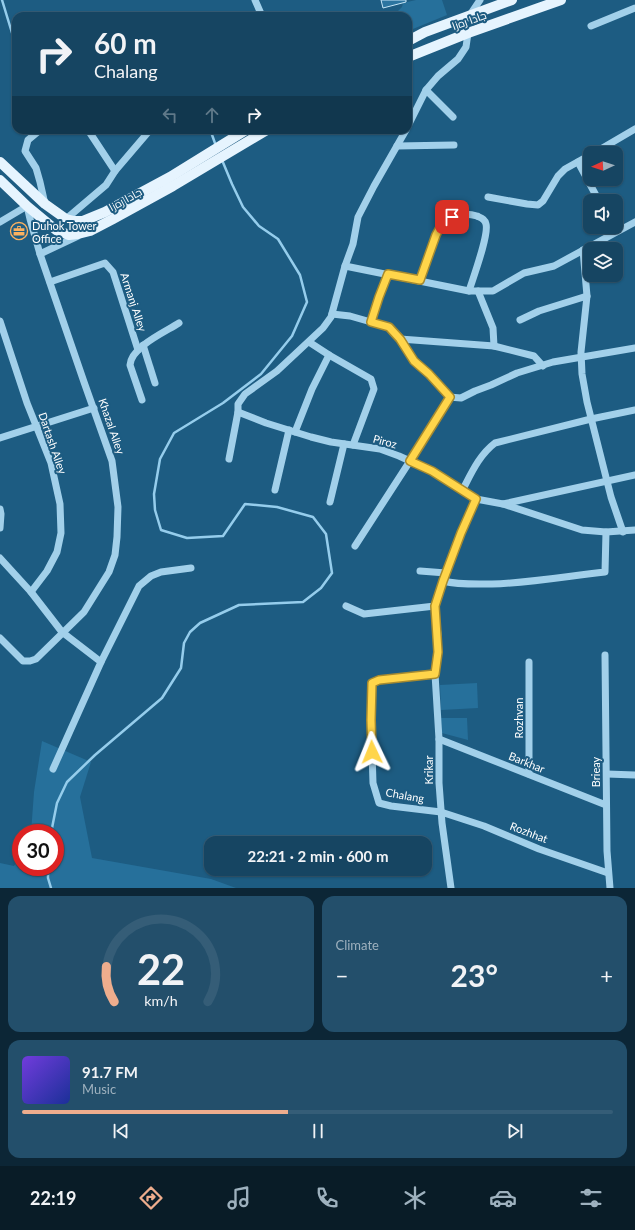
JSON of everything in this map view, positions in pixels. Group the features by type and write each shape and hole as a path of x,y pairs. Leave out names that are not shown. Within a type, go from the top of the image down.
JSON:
{"main road":[{"name":"جادا ره‌زا","path":"412,39 426,32 512,0"},
{"name":"جادا ره‌زا","path":"412,55 468,33 561,0"},
{"name":"جادا ره‌زا","path":"0,180 56,230 69,235 78,234 92,230 114,220 172,182 240,134"},
{"name":"جادا ره‌زا","path":"66,219 78,222 96,216 172,182 261,134"},
{"path":"0,162 45,204 66,219"}],"street":[{"path":"255,0 260,12"},
{"path":"469,16 480,0"},
{"path":"591,26 635,8"},
{"path":"412,118 426,90 438,76 458,59 466,47 468,33"},
{"path":"426,90 453,117"},
{"path":"606,146 635,130"},
{"path":"35,134 28,140 25,151 36,168 45,204"},
{"path":"91,134 115,172"},
{"path":"66,219 106,185 147,134"},
{"path":"229,459 238,412 238,404 245,394 277,371 309,342 323,328 332,314 345,266 353,244 358,217 404,134"},
{"path":"397,146 454,145"},
{"path":"488,197 538,205 543,201 558,176 565,169 583,159"},
{"path":"578,162 595,194"},
{"path":"0,222 28,206"},
{"name":"Khazal Alley","path":"0,638 23,661 36,659 84,612 109,572 115,555 117,537 118,507 112,461 40,254 30,219 28,206"},
{"path":"420,280 436,235 444,220 460,214 470,214 483,218 486,223 487,233 469,291"},
{"path":"623,227 635,222"},
{"path":"40,254 92,230"},
{"path":"595,242 608,234"},
{"path":"345,266 469,291 493,291 524,273 554,266 583,250"},
{"name":"Armanj Alley","path":"50,282 105,263 113,272 140,348 155,383"},
{"path":"371,322 388,274"},
{"path":"586,282 587,296 581,357 582,374 591,419 610,497 623,532"},
{"path":"478,291 493,328 494,346"},
{"path":"520,320 539,311 587,296"},
{"path":"332,314 350,316 389,327 400,339 414,361 429,374 450,397 461,398 516,373 553,362 635,348"},
{"name":"Dartash Alley","path":"0,321 27,403 52,470 60,504 61,533 57,552 47,572 31,592"},
{"path":"142,400 130,366 132,356 140,348 179,323"},
{"path":"400,339 494,346 534,356 543,366"},
{"path":"309,342 371,379 374,389 353,445"},
{"path":"275,490 292,431 329,355"},
{"path":"355,546 450,397"},
{"path":"0,438 94,408"},
{"path":"462,491 480,457 495,443 591,419 635,410"},
{"name":"Piroz","path":"238,412 266,423 318,439 380,449 432,471 476,499 503,504 582,530 606,532 635,530"},
{"path":"330,502 344,444"},
{"path":"503,504 635,475"},
{"path":"346,606 364,614 435,606 446,572 476,499"},
{"path":"0,509 0,528"},
{"path":"443,581 455,584 512,583 605,572 606,532"},
{"path":"0,558 31,592 62,632 101,662"},
{"path":"53,769 101,662 139,586 151,576 161,572 191,568"},
{"path":"420,571 446,572"},
{"name":"Krikar","path":"435,606 438,652 435,674 439,739 439,783 452,888"},
{"name":"Brieay","path":"605,656 607,774 606,805 608,873 610,888"},
{"name":"Rozhvan","path":"528,662 529,774"},
{"name":"Chalang","path":"435,674 379,680 372,683 371,720 373,784 380,803 390,806 442,812"},
{"name":"Barkhar","path":"439,739 606,805"},
{"path":"607,774 635,775"},
{"name":"Rozhhat","path":"442,812 484,826 539,849 608,873"}],"shaded area":[{"path":"416,0 442,0 447,15 412,29 412,12 397,12 402,7 403,3"},
{"path":"477,683 478,708 441,710 440,685"},
{"path":"441,718 467,718 468,740 442,733"},
{"path":"42,741 91,762 80,797 92,858 211,879 236,888 0,888 0,863 12,866 12,876 64,876 64,824 32,824 34,792"}],"building":[{"path":"381,0 406,0 406,2 383,8"}],"waterway":[{"path":"2,0 12,33"},
{"path":"212,134 216,146"},
{"path":"53,824 57,803 67,782 95,755 162,698 181,668 184,643 190,632 200,623 239,605 303,602 321,588 332,573 326,534 313,517 277,507 245,504 223,536 187,538 161,530 155,510 154,494 160,459 174,433 223,403 261,374 292,336 307,302 300,275 278,239 259,226 243,207 222,160"},
{"path":"48,876 51,888"}],"place":[{"name":"Duhok Tower Office","path":"19,231"}],"route":[{"path":"372,752 372,683 379,680 435,674 438,652 435,606 461,533 476,499 432,471 410,461 450,397 429,374 414,361 400,339 389,327 371,322 388,274 420,280 436,235 444,220 452,217"}]}
